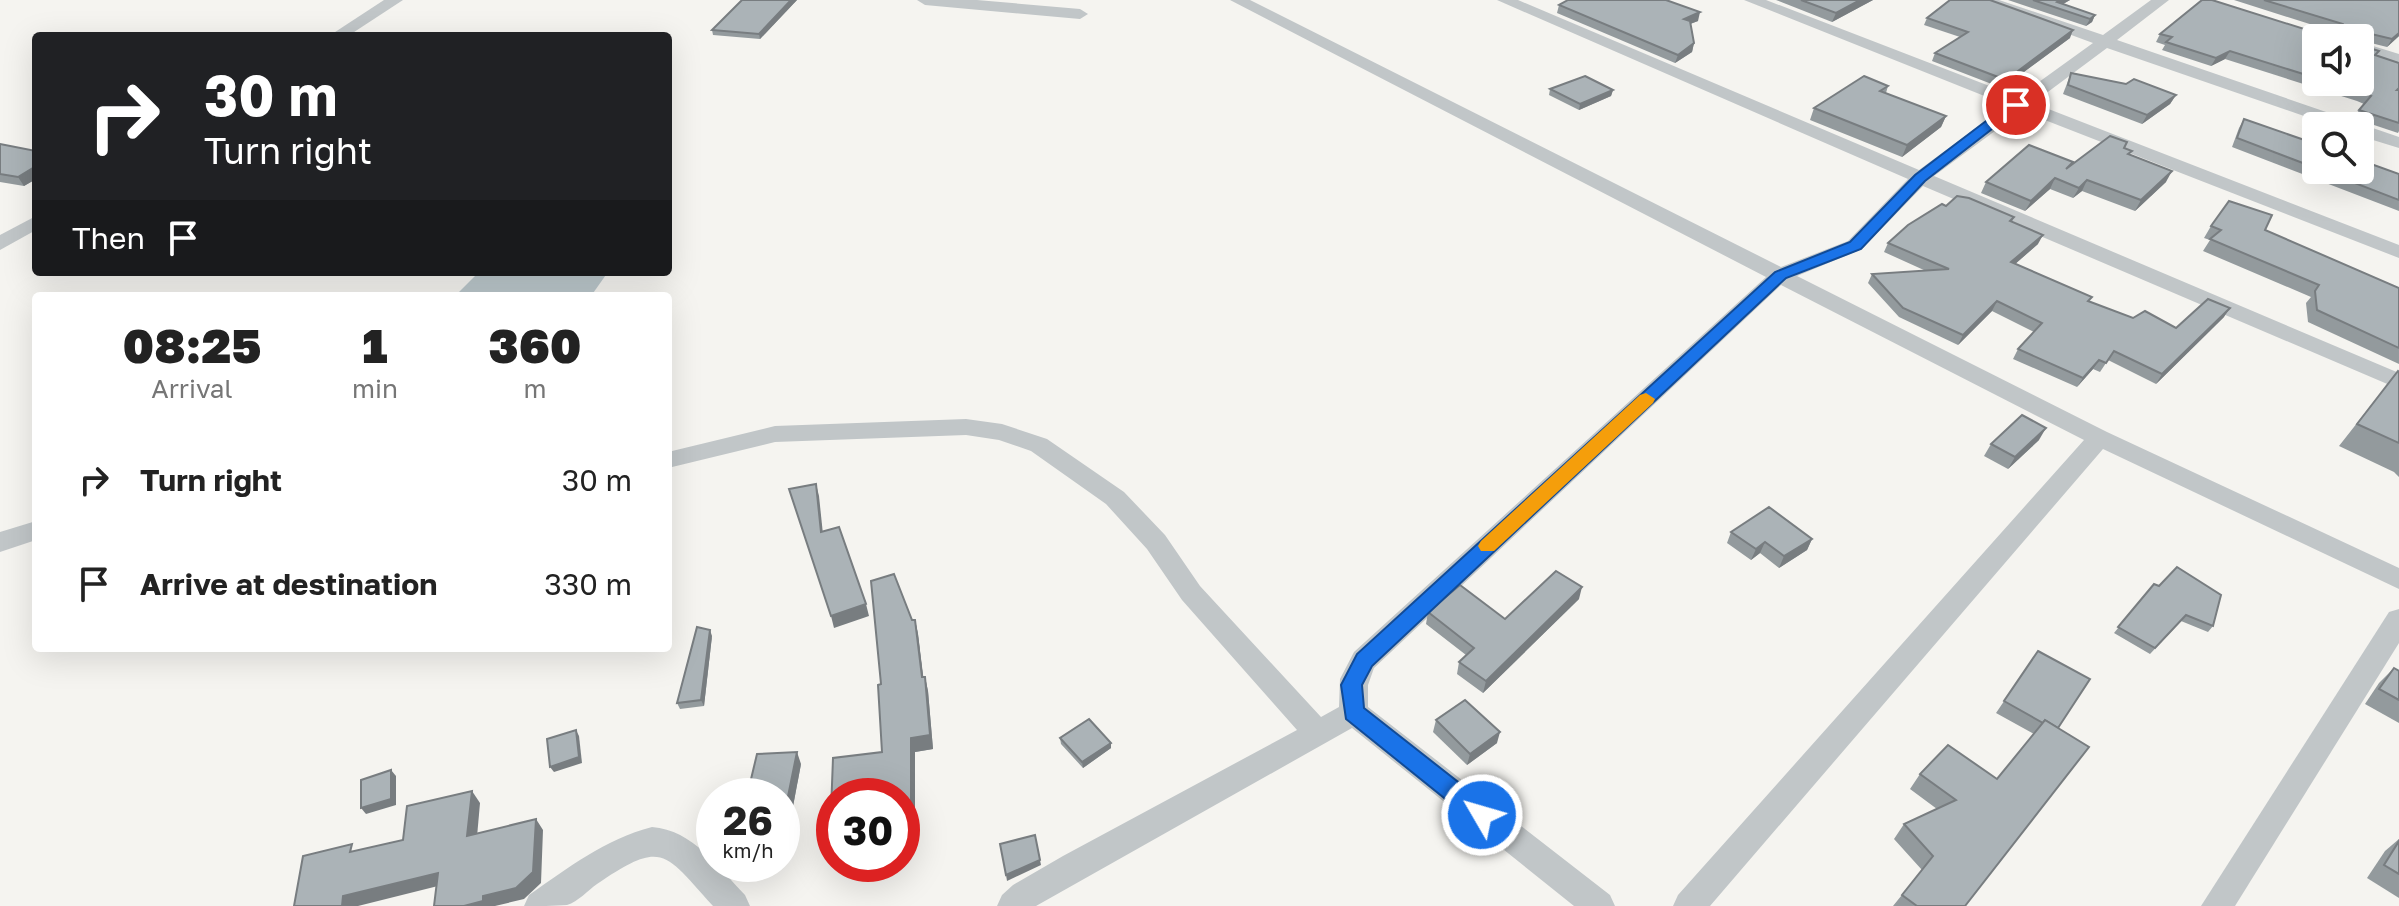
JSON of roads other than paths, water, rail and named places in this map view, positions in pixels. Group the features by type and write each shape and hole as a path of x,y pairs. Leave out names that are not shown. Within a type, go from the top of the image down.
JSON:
{"street":[{"path":"343,32 395,0"},
{"path":"925,0 1080,14"},
{"path":"1238,0 2099,438 2399,579"},
{"path":"1505,0 2399,382"},
{"path":"1752,0 2399,252"},
{"path":"1984,0 2310,112"},
{"path":"1599,906 1354,713 1352,685 1364,660 1780,275 1855,245 1920,178 2161,0"},
{"path":"2374,51 2399,59"},
{"path":"2374,135 2399,143"},
{"path":"0,244 32,224"},
{"path":"672,459 775,434 966,427 1002,432 1039,445 1115,498 1156,542 1191,593 1317,732"},
{"path":"1689,906 2099,438"},
{"path":"0,542 32,531"},
{"path":"2217,906 2399,620"},
{"path":"1013,906 1074,866 1354,713"},
{"path":"540,906 628,848 649,839 667,843 734,906"}]}
